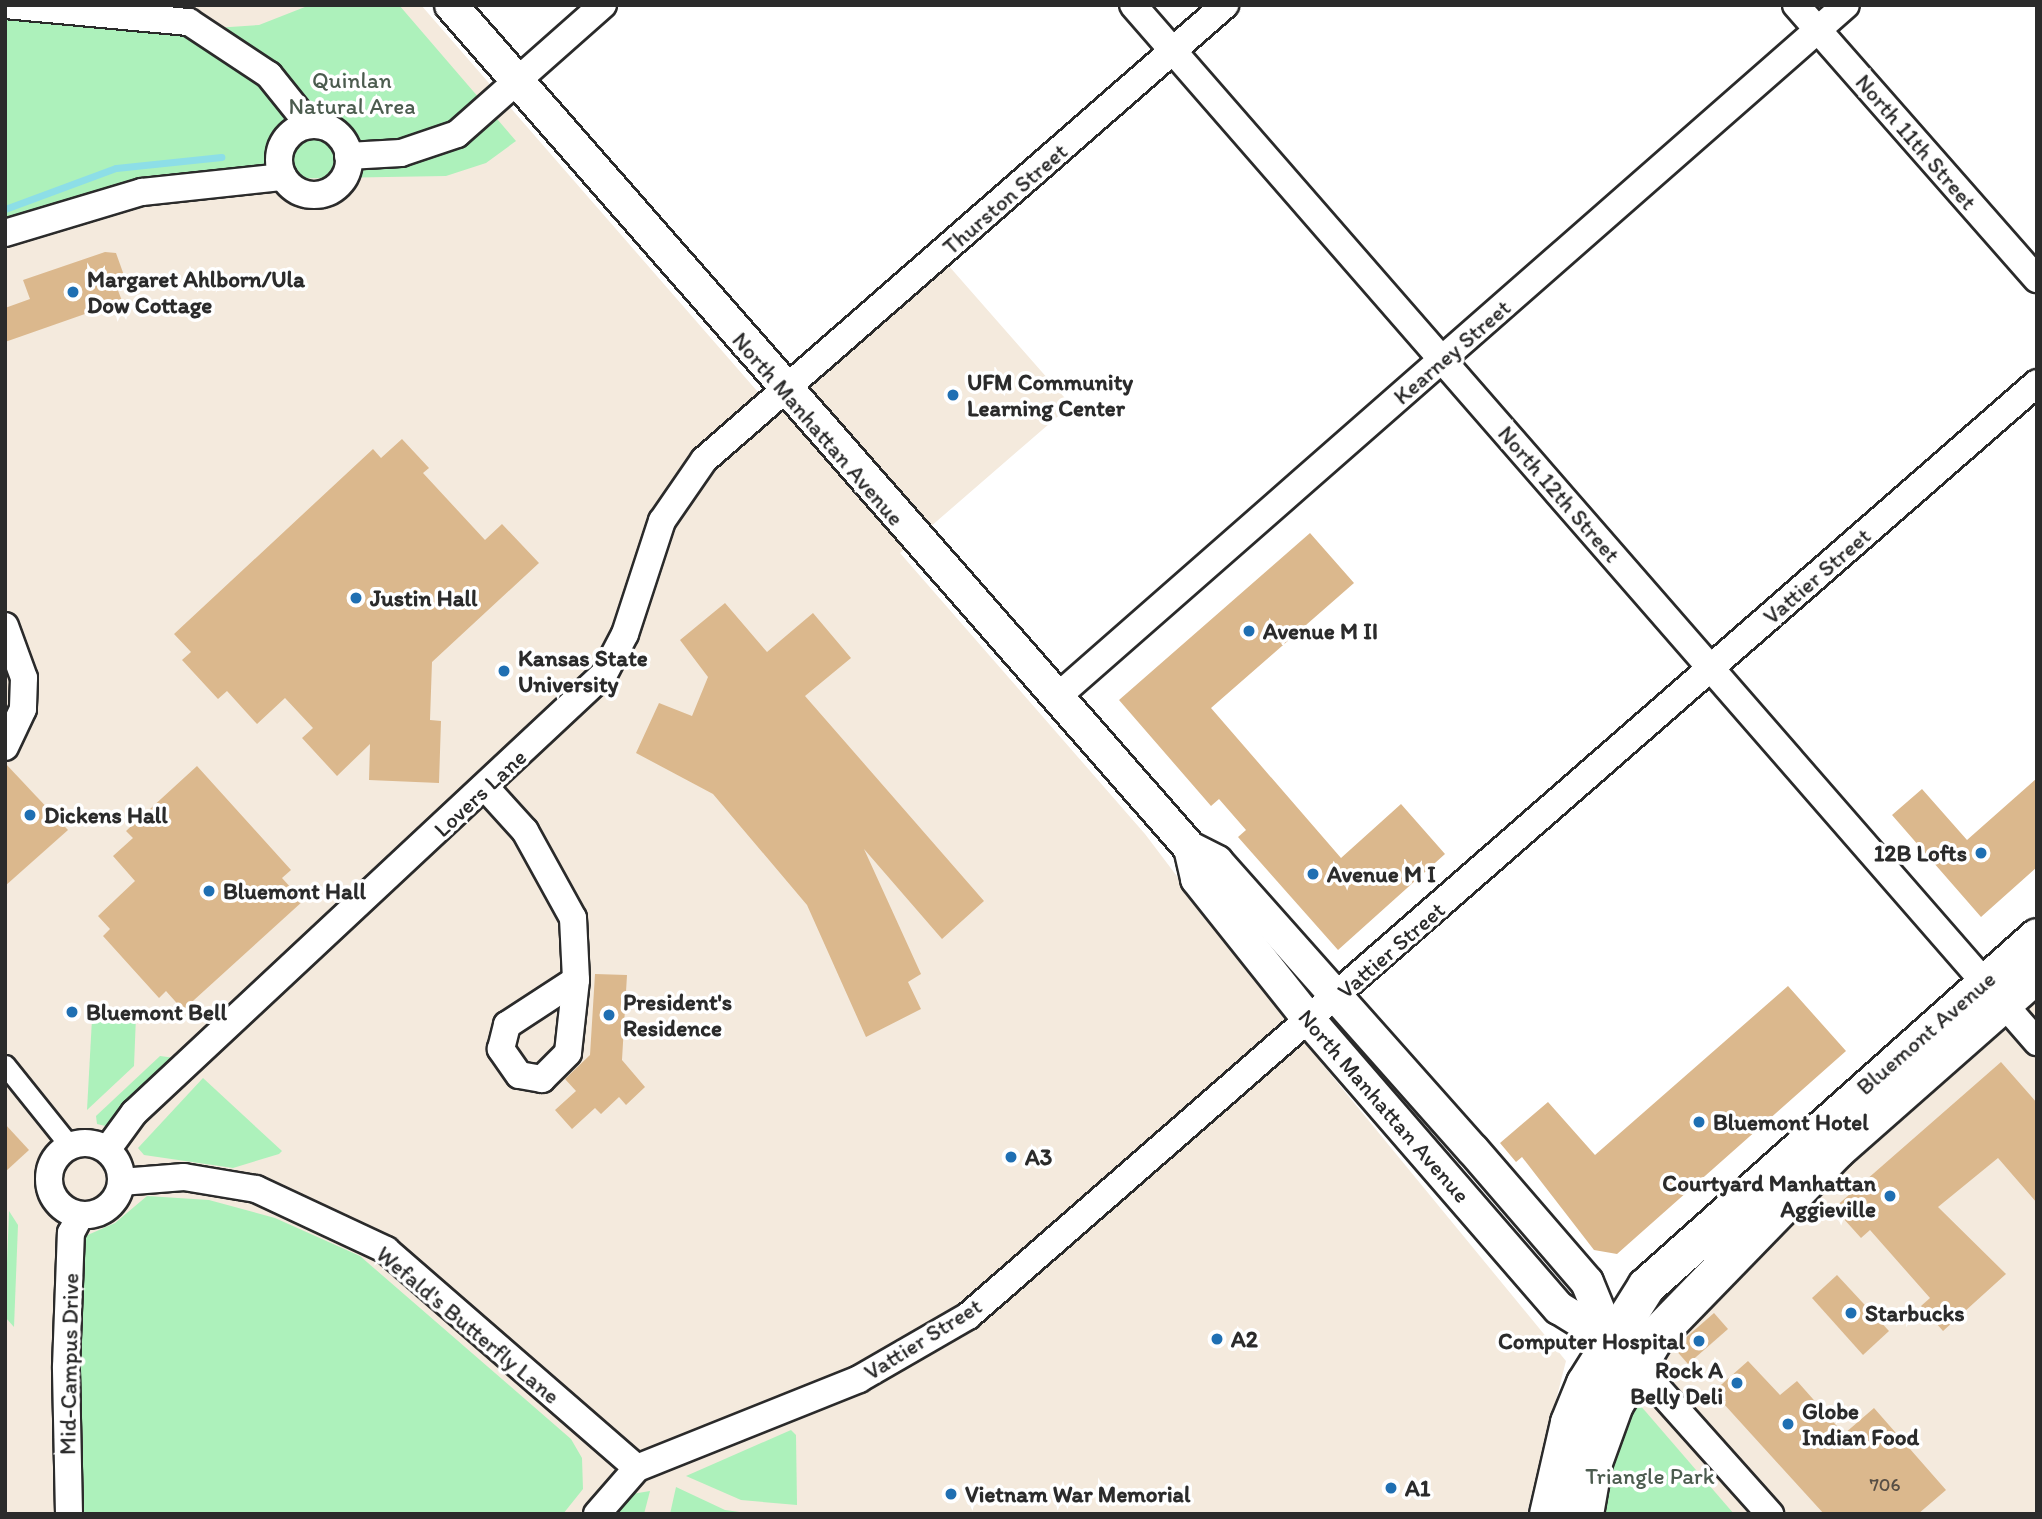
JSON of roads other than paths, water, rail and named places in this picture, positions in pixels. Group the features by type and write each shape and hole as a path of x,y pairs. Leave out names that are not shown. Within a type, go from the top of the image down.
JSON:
{"main road":[{"name":"Bluemont Avenue","path":"1623,1350 1673,1314 1994,993 2037,937"},
{"name":"Bluemont Avenue","path":"1994,993 2037,973"},
{"path":"1548,1514 1569,1422 1623,1350"},
{"path":"1584,1514 1592,1462 1623,1350"}],"street":[{"path":"5,5 189,22 269,75 309,125 332,130 348,156 341,182 321,195 298,192 283,177 282,145 309,125"},
{"name":"North Manhattan Avenue","path":"451,5 784,391 1190,848 1217,862 1587,1282 1623,1350 1770,1514"},
{"path":"348,156 401,153 457,134 603,5"},
{"name":"North 12th Street","path":"1133,5 2037,1042"},
{"name":"Thurston Street","path":"784,391 1225,5"},
{"name":"North 11th Street","path":"1796,5 2037,279"},
{"name":"Kearney Street","path":"1057,697 1846,5"},
{"path":"5,233 142,192 283,177"},
{"name":"Vattier Street","path":"597,1514 637,1468 848,1384 968,1316 1337,998 2037,383"},
{"name":"Lovers Lane","path":"107,1150 134,1113 524,753 604,674 625,634 662,521 692,474 784,391"},
{"path":"5,626 24,678 23,709 5,747"},
{"path":"486,788 555,875 573,918 576,980"},
{"name":"North Manhattan Avenue","path":"1190,848 1197,879 1310,1021 1559,1308 1623,1350"},
{"path":"1994,993 2006,986 2037,958"},
{"path":"5,1066 70,1146"},
{"path":"89,1143 107,1150 121,1182 108,1208 80,1216 59,1205 48,1185 53,1161 70,1146 89,1143"},
{"name":"Wefald's Butterfly Lane","path":"121,1182 184,1177 256,1189 386,1250 637,1468"},
{"name":"Mid-Campus Drive","path":"69,1514 66,1367 71,1233 80,1216"}],"waterway":[{"path":"5,209 116,168 221,157"}],"place":[{"name":"Margaret Ahlborn/Ula Dow Cottage","path":"73,292"},
{"name":"UFM Community Learning Center","path":"953,395"},
{"name":"Justin Hall","path":"356,598"},
{"name":"Avenue M II","path":"1249,631"},
{"name":"Kansas State University","path":"504,671"},
{"name":"Dickens Hall","path":"30,815"},
{"name":"12B Lofts","path":"1981,853"},
{"name":"Avenue M I","path":"1313,874"},
{"name":"Bluemont Hall","path":"209,891"},
{"name":"Bluemont Bell","path":"72,1012"},
{"name":"President's Residence","path":"609,1015"},
{"name":"Bluemont Hotel","path":"1699,1122"},
{"name":"A3","path":"1011,1157"},
{"name":"Courtyard Manhattan Aggieville","path":"1890,1196"},
{"name":"Starbucks","path":"1851,1313"},
{"name":"A2","path":"1217,1339"},
{"name":"Computer Hospital","path":"1699,1341"},
{"name":"Rock A Belly Deli","path":"1737,1383"},
{"name":"Globe Indian Food","path":"1788,1424"},
{"name":"A1","path":"1391,1488"},
{"name":"Vietnam War Memorial","path":"951,1494"}],"park label":[{"name":"Quinlan Natural Area","path":"352,93"},
{"name":"Triangle Park","path":"1650,1476"}]}
